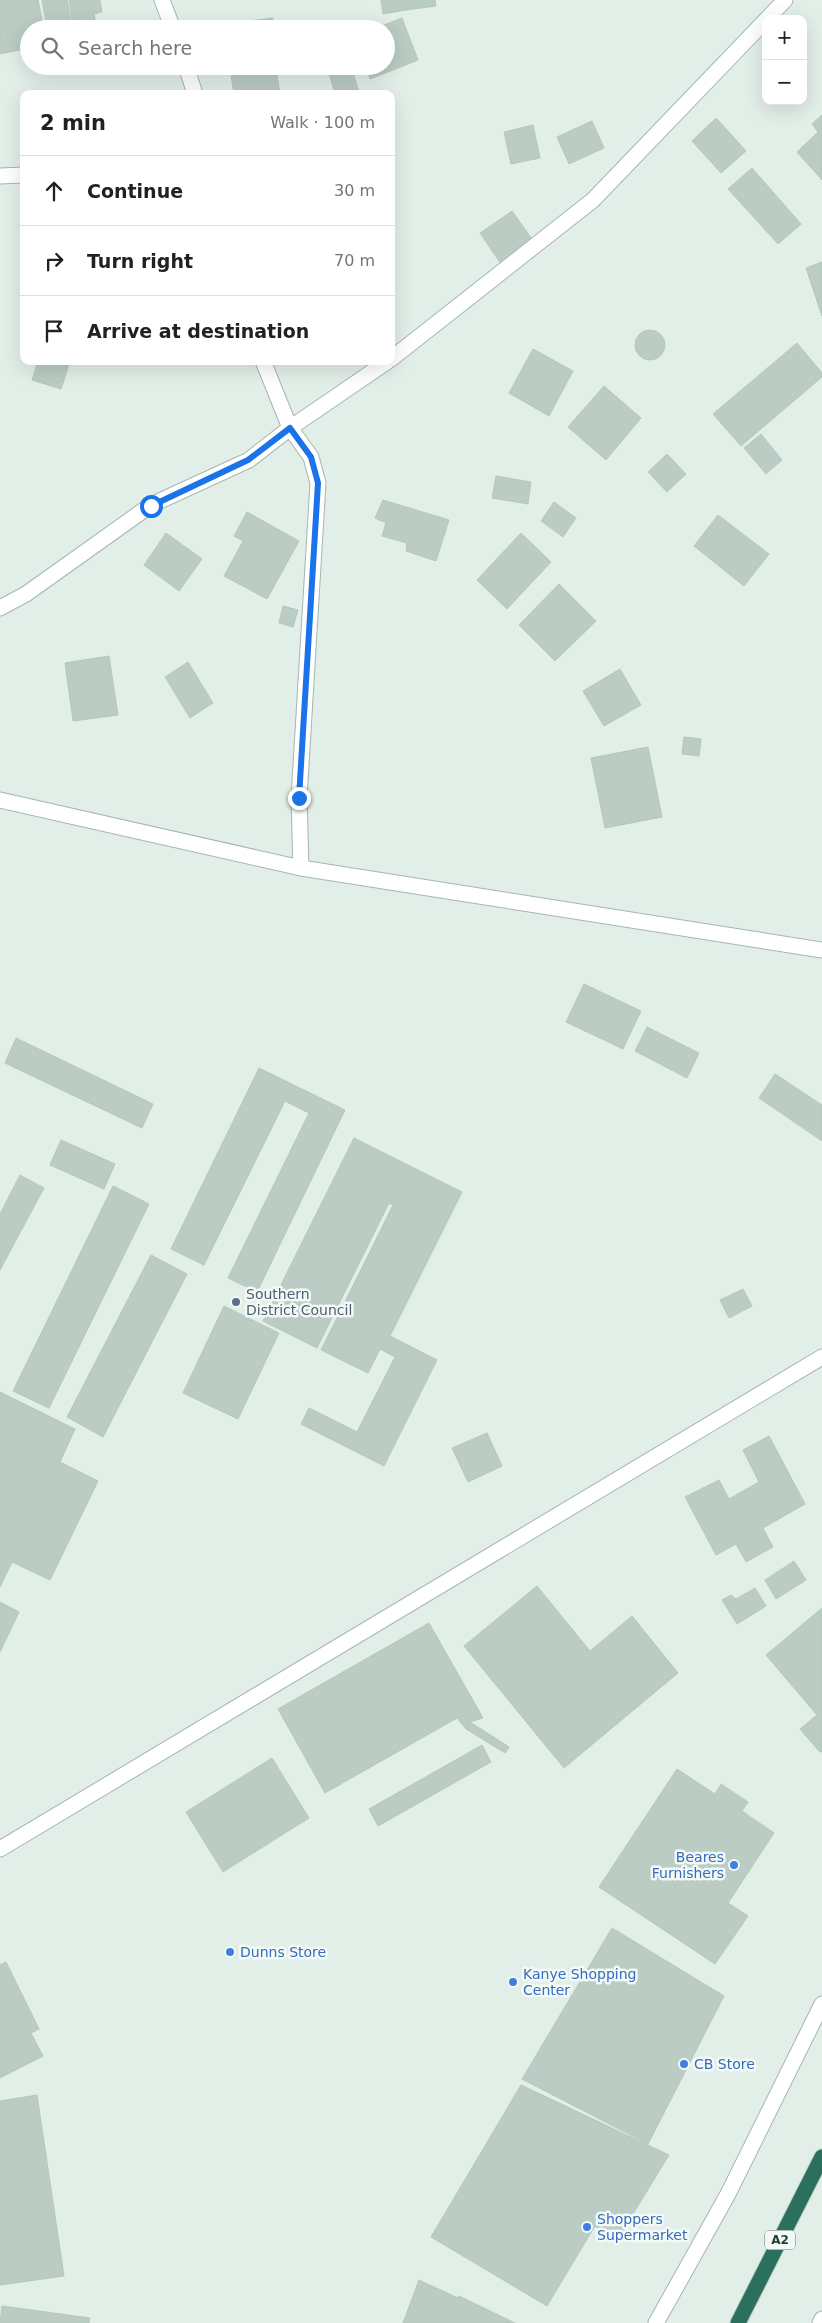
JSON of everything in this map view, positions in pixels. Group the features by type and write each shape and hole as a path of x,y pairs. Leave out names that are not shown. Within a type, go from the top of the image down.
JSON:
{"highway":[{"name":"A2","path":"738,2323 822,2157"}],"street":[{"path":"162,0 170,20"},
{"path":"770,15 785,0"},
{"path":"395,356 593,200 762,23"},
{"path":"189,75 194,90"},
{"path":"0,176 20,175"},
{"path":"265,365 290,428 311,457 318,483 299,798 301,868"},
{"path":"0,608 26,594 151,506 248,460 290,428 382,365"},
{"path":"0,800 301,868 822,950"},
{"path":"0,1849 822,1358"},
{"path":"656,2323 728,2194 822,2004"},
{"path":"820,2323 822,2319"}],"building":[{"path":"38,0 42,20 20,20 20,50 0,54 0,1"},
{"path":"42,0 67,0 71,20 45,20"},
{"path":"69,0 100,0 102,12 94,14 95,20 72,20"},
{"path":"381,0 405,0 406,10 383,14"},
{"path":"405,0 435,0 436,6 406,10"},
{"path":"273,18 273,20 256,20"},
{"path":"402,18 418,60 395,69 395,21"},
{"path":"277,75 279,90 233,90 231,76"},
{"path":"330,75 354,75 358,90 334,90"},
{"path":"368,75 380,75 370,79"},
{"path":"822,115 822,180 797,152 818,132 812,124"},
{"path":"716,118 746,151 721,173 692,141"},
{"path":"592,121 604,148 569,164 557,137"},
{"path":"533,125 540,158 511,164 504,132"},
{"path":"752,168 801,224 778,244 728,189"},
{"path":"512,211 534,242 501,264 480,233"},
{"path":"822,262 822,316 806,268"},
{"path":"650,330 661,334 665,345 661,356 650,360 639,356 635,345 639,334"},
{"path":"797,343 822,373 822,377 741,446 713,414"},
{"path":"533,349 573,371 549,416 509,393"},
{"path":"37,365 69,365 61,389 32,380"},
{"path":"604,386 641,418 606,460 568,427"},
{"path":"761,434 782,460 766,474 744,448"},
{"path":"667,454 686,474 667,492 648,472"},
{"path":"496,476 531,482 528,504 492,498"},
{"path":"383,500 449,520 436,561 406,551 407,543 382,536 386,523 375,518"},
{"path":"554,502 576,518 563,537 541,521"},
{"path":"247,512 299,541 267,599 224,576 243,541 234,536"},
{"path":"718,515 769,554 744,586 694,546"},
{"path":"166,533 202,559 179,591 144,565"},
{"path":"521,533 551,562 507,609 477,580"},
{"path":"559,584 596,621 555,661 519,625"},
{"path":"283,606 298,610 293,627 279,623"},
{"path":"109,656 118,715 73,721 65,663"},
{"path":"188,662 213,703 190,718 165,677"},
{"path":"620,669 641,705 604,726 583,691"},
{"path":"684,737 701,739 699,756 682,754"},
{"path":"648,747 662,817 605,828 591,758"},
{"path":"584,984 641,1011 623,1049 566,1022"},
{"path":"647,1027 699,1053 687,1078 635,1051"},
{"path":"16,1038 153,1104 142,1128 5,1063"},
{"path":"259,1068 345,1110 257,1292 228,1278 309,1113 285,1101 204,1265 171,1249"},
{"path":"775,1074 822,1105 822,1141 759,1098"},
{"path":"354,1138 462,1192 390,1336 437,1360 384,1466 301,1424 309,1408 357,1432 395,1357 380,1349 368,1373 321,1350 393,1205 389,1203 317,1348 263,1321"},
{"path":"61,1140 115,1164 104,1189 50,1165"},
{"path":"20,1175 44,1188 0,1270 0,1214"},
{"path":"113,1186 149,1204 49,1408 13,1391"},
{"path":"151,1255 187,1274 103,1437 67,1417"},
{"path":"743,1289 752,1306 729,1318 720,1300"},
{"path":"224,1306 279,1333 238,1419 183,1393"},
{"path":"0,1392 75,1429 60,1462 98,1481 50,1580 12,1562 0,1587"},
{"path":"487,1433 502,1466 468,1482 452,1448"},
{"path":"769,1436 805,1504 763,1528 773,1547 746,1562 736,1544 716,1555 685,1497 719,1480 729,1499 759,1482 743,1450"},
{"path":"794,1561 806,1580 776,1599 765,1580"},
{"path":"537,1586 590,1651 632,1616 678,1673 564,1768 464,1646"},
{"path":"755,1588 766,1606 737,1624 722,1600 731,1595 736,1599"},
{"path":"0,1602 19,1612 0,1652"},
{"path":"822,1608 822,1752 800,1729 817,1715 766,1655"},
{"path":"429,1623 483,1718 470,1722 466,1729 457,1718 325,1793 278,1709"},
{"path":"470,1722 509,1747 505,1753 466,1729"},
{"path":"482,1745 491,1762 378,1826 369,1809"},
{"path":"272,1758 309,1818 223,1872 186,1812"},
{"path":"677,1769 715,1794 721,1784 748,1802 742,1811 774,1833 728,1903 748,1916 715,1964 599,1887"},
{"path":"612,1928 724,1996 648,2144 522,2079"},
{"path":"6,1962 39,2029 31,2033 43,2056 0,2078 0,1965"},
{"path":"521,2085 669,2155 617,2240 595,2226 547,2306 431,2237"},
{"path":"37,2095 64,2276 0,2285 0,2101"},
{"path":"419,2280 458,2298 459,2296 515,2323 403,2323"},
{"path":"2,2306 90,2318 89,2323 0,2323"}],"place":[{"name":"Southern District Council","path":"236,1302"},
{"name":"Beares Furnishers","path":"734,1865"},
{"name":"Dunns Store","path":"230,1952"},
{"name":"Kanye Shopping Center","path":"513,1982"},
{"name":"CB Store","path":"684,2064"},
{"name":"Shoppers Supermarket","path":"587,2227"}],"route":[{"path":"151,506 248,460 290,428 311,457 316,469 318,483 299,798"}]}
